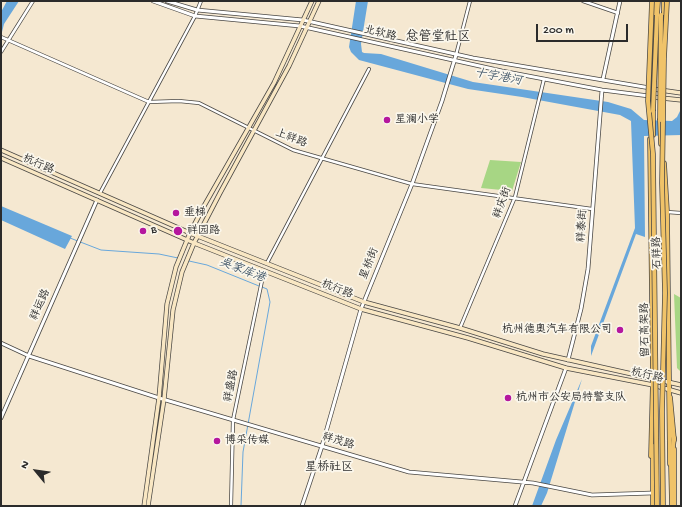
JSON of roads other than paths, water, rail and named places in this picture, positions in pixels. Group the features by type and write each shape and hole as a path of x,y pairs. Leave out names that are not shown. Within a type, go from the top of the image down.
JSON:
{"main road":[{"path":"144,506 159,398 167,304 176,268 190,233 284,64 312,1"},
{"path":"148,506 164,399 174,304 182,272 194,243 289,66 319,1"},
{"name":"留石高架路","path":"655,1 660,15 665,293 662,412 663,506"},
{"name":"留石高架路","path":"653,154 648,101 655,1"},
{"name":"石祥路","path":"652,506 651,412 653,379 650,118 655,1"},
{"name":"留石高架路","path":"658,506 653,154 660,15 665,1"},
{"name":"留石高架路","path":"662,184 665,1"},
{"name":"石祥路","path":"660,15 662,137 667,212 668,390 672,402 672,438"},
{"path":"652,88 681,93"},
{"path":"651,97 681,100"},
{"name":"杭行路","path":"1,150 190,233 364,302 460,328 568,360 681,385"},
{"name":"杭行路","path":"1,158 194,243 362,309 468,338 566,368 653,385 681,393"},
{"path":"651,412 653,417 652,506"},
{"path":"672,438 672,506"},
{"path":"672,438 672,506"}],"street":[{"path":"1,52 33,1"},
{"name":"北软路","path":"153,1 196,16 307,27 544,79 602,90 651,97"},
{"name":"北软路","path":"167,1 197,10 303,20 456,55 652,88"},
{"path":"100,193 196,16 201,1"},
{"path":"456,55 470,1"},
{"path":"582,1 618,13"},
{"path":"603,79 620,1"},
{"name":"上祥路","path":"1,37 149,102 179,101 199,103 284,147 412,184 515,197 592,209"},
{"name":"星桥街","path":"302,506 322,446 364,302 412,184 456,55"},
{"path":"266,264 369,69"},
{"name":"祥庆街","path":"460,328 515,197 544,79"},
{"name":"祥泰街","path":"568,360 582,303 588,270 602,90"},
{"name":"祥运路","path":"1,418 97,200"},
{"path":"667,212 681,213"},
{"name":"祥盛路","path":"231,506 233,420 264,271"},
{"name":"祥茂路","path":"1,342 28,356 159,398 409,472 533,483 598,495 652,493"},
{"path":"516,506 566,368"}],"water":[{"path":"7,1 19,1 4,24 1,36 1,12"},
{"path":"356,1 368,1 361,44 362,52 364,53 381,54 473,82 608,102 631,109 644,120 672,121 677,117 681,109 681,135 644,136 645,237 636,234 591,356 591,346 635,228 631,121 620,115 522,97 468,89 359,60 351,52 349,47"},
{"path":"1,206 72,236 65,249 1,220"},
{"path":"582,379 547,493 541,506 532,506 556,440"}],"waterway":[{"name":"吴家库港","path":"70,238 101,250 159,254 178,258"},
{"name":"吴家库港","path":"189,261 207,265 259,286"},
{"name":"吴家库港","path":"241,506 243,452 270,302 267,289 262,287"}],"place":[{"name":"星澜小学","path":"387,120"},
{"name":"垂梯","path":"176,213"},
{"name":"B","path":"143,231"},
{"name":"祥园路","path":"178,231"},
{"name":"杭州德奥汽车有限公司","path":"620,330"},
{"name":"杭州市公安局特警支队","path":"508,398"},
{"name":"博采传媒","path":"217,441"}],"district":[{"name":"总管堂社区","path":"438,38"},
{"name":"星桥社区","path":"329,468"}],"water label":[{"name":"十字港河","path":"498,78"}]}
